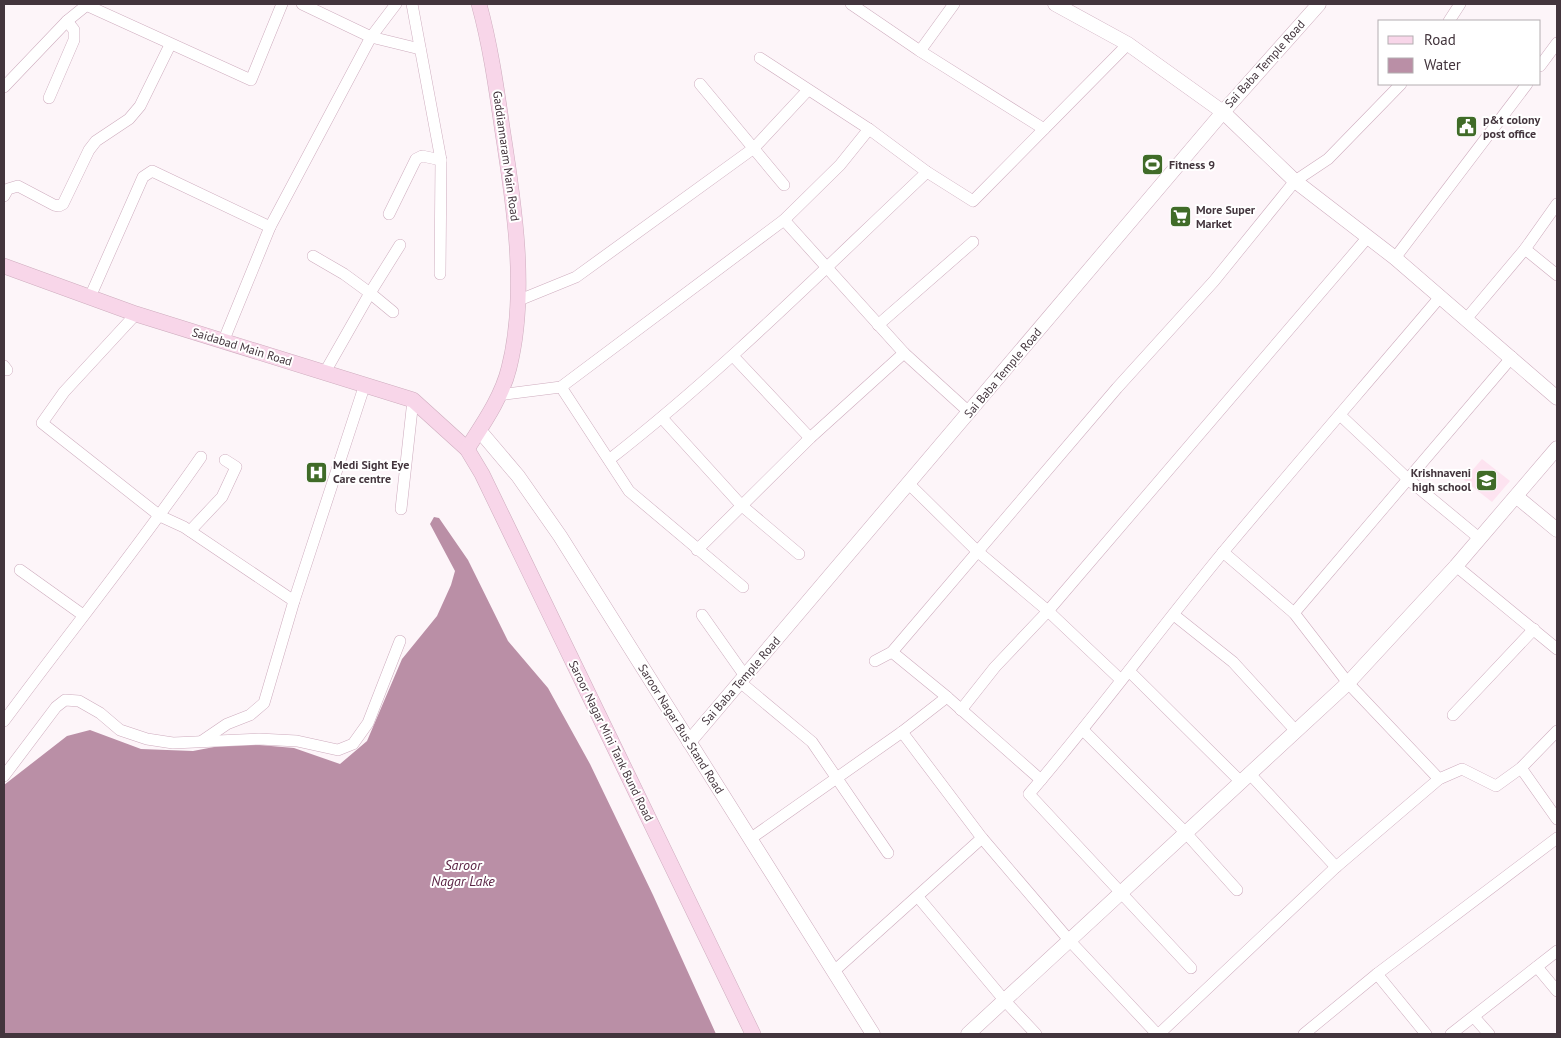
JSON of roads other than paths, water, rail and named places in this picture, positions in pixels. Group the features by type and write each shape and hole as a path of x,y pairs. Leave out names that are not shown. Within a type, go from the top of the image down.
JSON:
{"main road":[{"name":"Gaddiannaram Main Road","path":"467,449 504,385 509,368 517,301 515,212 489,39 479,4"},
{"name":"Saidabad Main Road","path":"4,266 136,314 413,400 467,449"},
{"name":"Saroor Nagar Mini Tank Bund Road","path":"467,449 482,474 753,1034"}],"street":[{"path":"4,88 67,21 87,4 170,45 251,80 282,4"},
{"path":"302,4 371,37 420,49"},
{"path":"223,342 270,227 371,37 396,4"},
{"path":"412,4 441,160 440,274"},
{"path":"850,4 920,51 1044,129"},
{"path":"920,51 954,4"},
{"name":"Sai Baba Temple Road","path":"689,742 970,413 1223,112 1319,4"},
{"path":"1450,20 1460,4"},
{"path":"1058,5 1128,44 1223,112 1295,181 1395,258 1467,318 1557,398"},
{"path":"49,98 74,40 74,30 67,21"},
{"path":"1541,65 1557,43"},
{"path":"760,58 869,129 927,172 973,201 1128,44"},
{"path":"4,196 8,189 18,186 54,205 59,206 63,204 96,141 128,119 140,106 170,45"},
{"path":"700,84 784,185"},
{"path":"875,661 892,652 1117,388 1214,281 1295,181 1328,159 1400,85"},
{"path":"1395,258 1525,85"},
{"path":"517,301 576,277 754,148 808,90"},
{"path":"498,395 561,387 784,220 840,165 869,129"},
{"path":"388,214 416,159 422,156 441,160"},
{"path":"90,297 147,173 152,171 270,227"},
{"path":"610,459 662,418 733,356 927,172"},
{"path":"1467,318 1525,248 1557,204"},
{"path":"784,220 904,353 970,413"},
{"path":"962,710 995,667 1048,611 1368,237"},
{"path":"878,325 973,242"},
{"path":"325,372 400,245"},
{"path":"1525,248 1557,275"},
{"path":"314,256 344,274 393,312"},
{"path":"1192,968 1029,794 1084,731 1121,680 1223,552 1440,296"},
{"path":"136,314 64,392 42,423 160,516 190,531 294,602"},
{"path":"697,550 740,505 810,438 904,353"},
{"path":"733,356 810,438"},
{"path":"1294,613 1512,357"},
{"path":"200,742 227,724 250,715 264,703 294,602 365,384"},
{"path":"561,387 610,459 629,492 743,587"},
{"path":"401,509 413,400"},
{"path":"1340,415 1408,480 1479,538"},
{"path":"662,418 740,505 799,554"},
{"name":"Saroor Nagar Bus Stand Road","path":"479,430 518,476 560,536 873,1034"},
{"path":"968,1034 1119,892 1348,683 1456,566 1557,448"},
{"path":"4,721 82,615 160,516 201,457"},
{"path":"190,531 227,488 236,469 235,465 225,460"},
{"path":"909,484 977,551 1048,611 1121,680"},
{"path":"1517,497 1557,530"},
{"path":"1223,552 1294,613 1348,683 1439,779"},
{"path":"1456,566 1557,649"},
{"path":"20,570 82,615"},
{"path":"702,615 742,679 812,742 888,853"},
{"path":"1174,615 1233,662 1295,730"},
{"path":"1453,714 1534,629"},
{"path":"4,776 56,707 65,700 79,701 100,713 120,730 147,739 173,743 260,739 297,741 338,750 353,744 368,723 400,641"},
{"path":"892,652 947,697 1041,780"},
{"path":"1129,671 1245,777 1336,867"},
{"path":"750,839 902,732 947,697"},
{"path":"1084,731 1185,832 1237,890"},
{"path":"902,732 982,838 1069,940 1158,1034 1336,867 1439,779 1462,769 1496,786 1521,768 1557,731"},
{"path":"1521,768 1557,819"},
{"path":"833,972 982,838"},
{"path":"1304,1034 1377,974 1557,838"},
{"path":"918,897 1005,1001 1036,1034"},
{"path":"1451,1034 1557,952"},
{"path":"1537,967 1557,991"},
{"path":"1377,974 1426,1034"},
{"path":"1474,1017 1489,1034"}],"water":[{"name":"Saroor Nagar Lake","path":"434,517 439,518 468,560 508,641 548,688 590,764 653,895 716,1034 4,1034 4,785 67,736 90,730 141,749 193,751 235,743 294,748 340,764 367,741 402,659 437,616 451,585 455,571 430,524"}],"place":[{"name":"p&t colony post office","path":"1467,127"},
{"name":"Fitness 9","path":"1153,165"},
{"name":"More Super Market","path":"1180,217"},
{"name":"Medi Sight Eye Care centre","path":"317,472"},
{"name":"Krishnaveni high school","path":"1487,480"}]}
